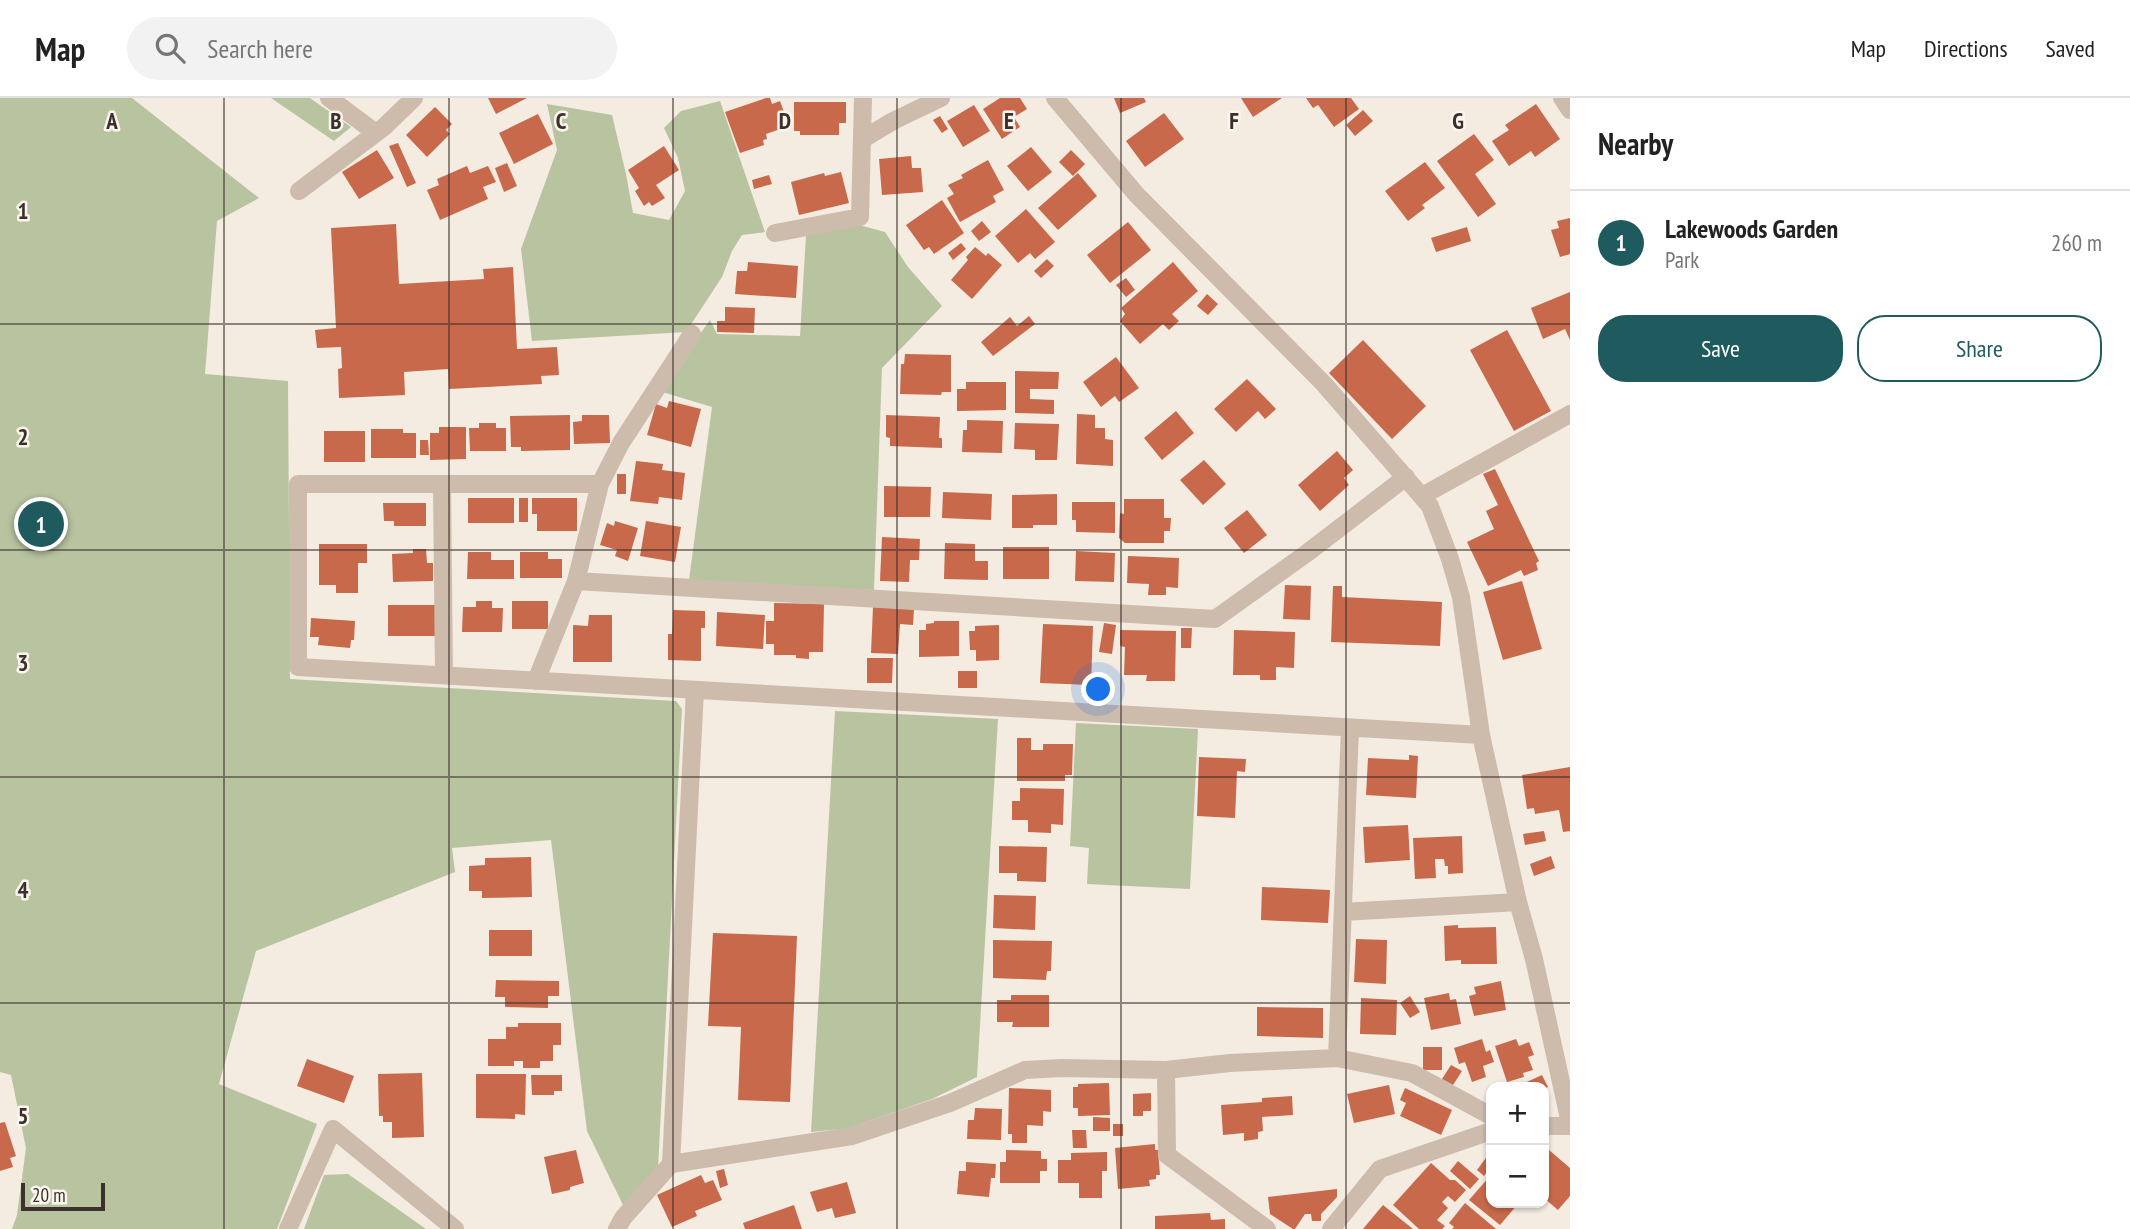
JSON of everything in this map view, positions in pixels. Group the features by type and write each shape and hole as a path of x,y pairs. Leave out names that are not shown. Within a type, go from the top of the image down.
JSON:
{"street":[{"path":"329,98 376,132"},
{"path":"299,191 376,132 414,98"},
{"path":"775,233 860,217 863,98"},
{"path":"863,139 941,98"},
{"path":"1055,98 1136,194 1324,384 1430,506 1461,597 1481,735 1518,902 1535,959 1570,1125 1549,1126"},
{"path":"1562,98 1570,110"},
{"path":"536,681 576,581 600,484 621,443 692,334"},
{"path":"1422,496 1570,414"},
{"path":"576,581 1215,619 1298,561 1406,477"},
{"path":"600,484 298,484 298,667 1481,735"},
{"path":"442,484 443,675"},
{"path":"617,1229 623,1218 671,1164 695,690"},
{"path":"1337,1058 1350,728"},
{"path":"1343,912 1518,902"},
{"path":"671,1164 852,1136 950,1103 1025,1070 1166,1070 1230,1063 1337,1058 1412,1073 1486,1113"},
{"path":"1166,1070 1167,1156 1267,1229"},
{"path":"288,1229 333,1129 455,1229"},
{"path":"1331,1229 1380,1170 1486,1133"}],"green space":[{"path":"0,98 132,98 259,198 217,221 205,374 288,381 290,679 676,701 682,709 658,1168 623,1205 587,1131 551,840 452,848 455,872 256,951 219,1084 317,1124 277,1229 12,1229 17,1215 26,1148 11,1075 0,1072"},
{"path":"271,98 310,98 351,127 334,141"},
{"path":"720,101 765,232 742,235 732,251 722,277 686,332 532,341 521,249 557,150 547,104 612,115 633,213 669,220 685,191 678,158 664,128 681,111"},
{"path":"859,225 885,232 908,267 942,306 882,368 874,590 689,580 712,407 659,391 710,320 717,334 800,336 806,235"},
{"path":"835,711 998,719 977,1077 932,1099 849,1128 811,1132"},
{"path":"1076,723 1198,729 1190,889 1087,884 1089,848 1070,846"},
{"path":"348,1174 426,1229 304,1229 324,1175"}],"building":[{"path":"488,98 527,98 496,114"},
{"path":"770,98 772,104 780,101 789,126 766,134 764,145 740,153 725,112"},
{"path":"1000,98 1020,98 1027,109 1014,117 1020,127 1002,139 983,109"},
{"path":"1114,98 1144,98 1146,102 1120,113"},
{"path":"1241,98 1282,98 1253,117"},
{"path":"1306,98 1351,98 1359,109 1334,127 1318,105 1313,108"},
{"path":"794,102 846,102 846,123 839,123 839,135 800,135 800,131 794,131"},
{"path":"1536,104 1560,139 1535,157 1531,151 1509,166 1492,141 1509,130 1505,125"},
{"path":"974,105 990,131 963,147 947,121"},
{"path":"435,107 452,124 446,130 450,134 427,157 406,135"},
{"path":"1363,110 1373,121 1355,136 1346,125"},
{"path":"1164,113 1184,139 1145,167 1126,141"},
{"path":"538,114 553,144 514,164 499,133"},
{"path":"940,116 948,129 942,133 933,120"},
{"path":"1474,134 1494,160 1475,174 1496,204 1478,217 1437,161"},
{"path":"398,143 416,183 407,187 389,146"},
{"path":"664,146 679,170 656,185 665,198 652,206 649,202 644,206 635,191 639,188 628,170"},
{"path":"1031,147 1052,172 1028,191 1007,166"},
{"path":"377,150 394,178 359,199 342,172"},
{"path":"1071,150 1085,164 1073,176 1059,162"},
{"path":"911,156 912,168 921,168 923,192 882,195 879,159"},
{"path":"988,160 1004,190 993,196 996,202 960,222 947,198 954,194 948,185"},
{"path":"1425,162 1445,188 1422,205 1425,208 1408,221 1385,191"},
{"path":"507,163 517,186 504,192 495,168"},
{"path":"467,166 470,173 488,166 496,182 483,187 488,199 440,220 427,190 439,185 437,179"},
{"path":"841,172 849,203 799,215 791,182 824,173 825,176"},
{"path":"1078,173 1097,196 1058,230 1038,208"},
{"path":"769,175 772,184 754,189 752,180"},
{"path":"942,200 964,233 934,254 929,247 924,250 906,225"},
{"path":"1026,209 1055,242 1035,259 1030,253 1018,263 995,236"},
{"path":"1570,218 1570,254 1560,257 1551,230 1559,228 1557,221"},
{"path":"982,221 991,232 979,241 971,231"},
{"path":"1128,222 1151,250 1110,283 1087,255"},
{"path":"396,224 399,284 484,279 483,269 513,267 517,349 557,347 559,375 541,376 542,384 449,389 448,369 404,372 405,395 339,398 338,369 342,368 341,347 317,348 315,330 336,328 331,228"},
{"path":"1467,227 1471,241 1436,252 1431,238"},
{"path":"961,243 966,249 953,260 948,253"},
{"path":"975,247 986,256 988,253 1002,265 972,299 951,280"},
{"path":"1047,259 1054,266 1041,278 1034,271"},
{"path":"748,262 798,266 796,298 735,294 737,271 747,271"},
{"path":"1173,262 1198,291 1172,314 1179,321 1169,330 1163,324 1140,344 1120,321 1125,314 1121,308"},
{"path":"1126,278 1135,290 1126,297 1116,285"},
{"path":"1570,292 1570,340 1565,329 1543,339 1531,308"},
{"path":"1207,294 1218,304 1208,315 1197,306"},
{"path":"725,307 755,308 754,333 717,332 717,321 725,321"},
{"path":"1029,316 1035,324 993,356 981,342 1010,317 1017,326"},
{"path":"1507,330 1551,411 1514,431 1470,350"},
{"path":"1363,340 1426,406 1392,439 1329,373"},
{"path":"905,354 951,355 951,392 942,392 941,395 900,394 901,364 904,364"},
{"path":"1116,357 1139,388 1119,402 1115,396 1101,407 1083,382"},
{"path":"1015,371 1059,372 1058,389 1030,389 1030,399 1054,400 1054,414 1015,413"},
{"path":"1247,379 1276,409 1265,419 1258,411 1236,432 1214,409"},
{"path":"966,382 1006,382 1006,410 957,411 957,389 966,389"},
{"path":"669,401 701,409 691,447 647,435 656,404 667,408"},
{"path":"1176,411 1194,433 1162,460 1144,438"},
{"path":"1077,414 1095,415 1095,428 1105,428 1105,439 1113,440 1113,466 1076,464"},
{"path":"570,415 570,450 521,451 521,447 511,447 510,416"},
{"path":"582,415 609,415 610,443 574,444 573,422 582,421"},
{"path":"886,415 940,417 939,438 942,438 942,448 890,446 890,438 886,437"},
{"path":"967,420 1003,421 1002,453 962,452 963,430 967,430"},
{"path":"479,423 496,423 496,428 506,428 506,451 470,451 469,428 479,428"},
{"path":"1015,423 1059,424 1057,460 1035,460 1035,450 1014,449"},
{"path":"439,427 466,427 466,459 430,460 430,433 439,433"},
{"path":"371,429 403,429 403,433 416,433 416,458 371,458"},
{"path":"324,431 365,431 365,462 324,462"},
{"path":"420,440 428,440 429,455 420,455"},
{"path":"1337,451 1353,470 1344,478 1349,485 1320,511 1298,485"},
{"path":"1204,460 1226,484 1203,505 1180,480"},
{"path":"636,461 663,464 662,470 685,473 682,500 659,497 658,504 630,501"},
{"path":"1495,469 1539,561 1536,563 1538,570 1524,576 1521,570 1488,586 1467,542 1494,529 1486,511 1498,505 1483,474"},
{"path":"617,474 626,474 626,494 617,494"},
{"path":"884,486 931,487 930,517 884,517"},
{"path":"943,492 992,494 991,520 942,518"},
{"path":"1057,494 1057,525 1012,528 1012,495"},
{"path":"468,498 514,498 514,523 468,523"},
{"path":"519,498 528,498 528,522 519,522"},
{"path":"532,498 577,498 577,531 537,531 537,514 532,514"},
{"path":"1124,499 1164,499 1164,518 1171,518 1170,531 1164,531 1164,543 1125,543 1119,538 1120,513 1124,514"},
{"path":"1072,502 1115,502 1115,533 1076,532 1076,520 1072,520"},
{"path":"383,503 426,503 426,526 394,526 394,521 384,521"},
{"path":"1247,510 1267,535 1244,553 1224,528"},
{"path":"615,521 638,528 628,561 615,556 617,550 600,545 607,523 614,526"},
{"path":"646,521 681,527 675,562 640,556"},
{"path":"882,537 920,539 919,560 910,560 909,582 880,581"},
{"path":"945,543 975,544 975,561 988,561 988,580 944,579"},
{"path":"319,544 367,544 367,563 358,563 358,593 336,593 336,585 319,585"},
{"path":"1003,547 1049,547 1049,579 1003,579"},
{"path":"413,549 426,549 427,563 433,563 433,581 393,582 392,554 413,553"},
{"path":"1076,551 1115,553 1114,582 1075,581"},
{"path":"468,552 491,552 491,560 514,560 514,579 467,579"},
{"path":"520,552 548,552 548,559 562,559 562,578 520,578"},
{"path":"1128,556 1179,558 1178,588 1166,587 1166,595 1148,595 1149,584 1127,583"},
{"path":"1522,581 1542,649 1503,660 1483,592"},
{"path":"1285,585 1311,586 1310,620 1283,619"},
{"path":"1333,586 1342,586 1342,597 1442,602 1440,646 1331,642"},
{"path":"476,601 492,601 492,608 503,608 502,632 462,632 463,607 476,607"},
{"path":"512,601 548,601 548,629 512,629"},
{"path":"774,603 824,604 823,652 809,652 809,659 796,658 796,655 774,655 774,644 766,644 766,621 774,621"},
{"path":"388,605 436,605 436,636 388,636"},
{"path":"873,607 914,609 913,625 900,624 898,654 871,653"},
{"path":"673,610 705,611 705,628 701,628 701,661 668,660 668,634 672,634"},
{"path":"717,612 765,615 763,649 716,646"},
{"path":"589,615 612,615 612,662 573,662 573,625 588,626"},
{"path":"311,618 355,621 354,640 351,640 350,648 318,645 319,637 310,637"},
{"path":"934,621 959,621 959,656 919,657 919,630 926,630 926,624"},
{"path":"1104,623 1116,625 1112,654 1099,652"},
{"path":"1043,624 1093,626 1091,685 1040,683"},
{"path":"999,625 999,660 976,661 976,650 970,650 969,631 975,631 975,626"},
{"path":"1181,628 1192,628 1191,648 1181,648"},
{"path":"1120,630 1176,631 1175,681 1146,681 1147,675 1124,675 1125,647 1120,646"},
{"path":"1234,630 1295,632 1294,668 1276,667 1276,680 1260,680 1260,675 1233,675"},
{"path":"867,658 893,658 892,683 867,683"},
{"path":"958,671 977,671 977,688 958,688"},
{"path":"1017,738 1031,738 1031,750 1043,750 1043,744 1073,744 1072,775 1065,775 1065,781 1017,781"},
{"path":"1409,755 1418,756 1416,798 1366,795 1368,758 1409,760"},
{"path":"1199,757 1246,759 1245,772 1237,771 1235,818 1197,816"},
{"path":"1570,767 1570,831 1563,832 1559,810 1535,814 1534,808 1527,809 1522,775"},
{"path":"1020,788 1064,789 1063,825 1051,824 1051,833 1028,832 1028,820 1012,820 1012,801 1020,801"},
{"path":"1408,825 1410,860 1365,863 1363,827"},
{"path":"1544,831 1546,841 1525,845 1523,834"},
{"path":"1462,836 1463,873 1448,874 1444,859 1435,859 1436,878 1415,879 1413,838"},
{"path":"999,846 1047,847 1046,882 1017,881 1017,873 999,873"},
{"path":"1551,856 1555,868 1534,876 1530,864"},
{"path":"531,857 532,897 482,898 482,891 469,891 469,866 485,865 485,858"},
{"path":"1262,887 1330,890 1328,923 1261,920"},
{"path":"994,895 1036,896 1035,930 993,928"},
{"path":"1458,925 1458,928 1496,927 1497,964 1445,961 1444,926"},
{"path":"489,930 532,930 532,956 489,956"},
{"path":"713,933 797,936 790,1102 738,1100 741,1027 708,1026"},
{"path":"1356,939 1387,940 1386,984 1354,982"},
{"path":"993,940 1052,941 1051,971 1047,971 1046,980 993,978"},
{"path":"496,980 559,981 559,996 548,996 548,1008 505,1007 505,997 495,997"},
{"path":"1501,981 1506,1010 1474,1016 1469,996 1476,994 1474,987"},
{"path":"1449,993 1450,1000 1456,999 1461,1024 1431,1030 1424,998"},
{"path":"1011,995 1049,995 1049,1027 1012,1027 1013,1022 997,1022 997,1000 1011,1000"},
{"path":"1410,996 1420,1012 1410,1018 1400,1003"},
{"path":"1361,998 1397,1000 1396,1035 1360,1034"},
{"path":"1257,1007 1323,1008 1323,1038 1257,1036"},
{"path":"518,1023 561,1023 561,1045 553,1045 553,1061 540,1061 540,1068 523,1068 523,1061 514,1061 514,1066 488,1066 488,1039 506,1039 506,1027 518,1027"},
{"path":"1482,1039 1486,1052 1490,1050 1494,1062 1483,1066 1486,1077 1472,1082 1465,1062 1459,1064 1454,1048"},
{"path":"1516,1039 1519,1046 1529,1042 1534,1055 1528,1057 1533,1070 1523,1073 1524,1077 1507,1082 1495,1046"},
{"path":"1423,1047 1442,1047 1442,1070 1423,1070"},
{"path":"307,1059 354,1076 344,1103 297,1086"},
{"path":"1451,1065 1462,1071 1453,1085 1442,1079"},
{"path":"422,1073 424,1137 392,1138 392,1122 383,1122 383,1116 379,1116 378,1074"},
{"path":"476,1074 526,1074 525,1115 515,1114 515,1119 476,1118"},
{"path":"531,1075 562,1075 562,1091 554,1091 554,1095 532,1095"},
{"path":"1542,1075 1546,1082 1527,1082"},
{"path":"1109,1083 1110,1115 1078,1116 1078,1108 1073,1108 1073,1087 1078,1087 1078,1084"},
{"path":"1389,1085 1395,1114 1354,1123 1347,1094"},
{"path":"1009,1088 1051,1090 1051,1112 1043,1111 1043,1126 1027,1125 1027,1143 1012,1143 1012,1134 1008,1134"},
{"path":"1405,1088 1452,1110 1441,1135 1400,1116 1406,1103 1400,1100"},
{"path":"1151,1093 1151,1111 1143,1111 1143,1116 1133,1116 1133,1094"},
{"path":"1292,1096 1293,1115 1262,1117 1263,1131 1258,1132 1258,1139 1244,1141 1244,1133 1223,1135 1221,1105 1262,1102 1262,1098"},
{"path":"975,1108 1002,1109 1001,1140 967,1139 968,1120 974,1120"},
{"path":"1093,1117 1110,1118 1110,1131 1093,1131"},
{"path":"5,1122 16,1156 10,1158 13,1167 0,1171 0,1123"},
{"path":"1113,1124 1123,1124 1123,1136 1113,1136"},
{"path":"1072,1130 1086,1130 1087,1148 1073,1148"},
{"path":"1155,1144 1160,1175 1149,1180 1150,1186 1118,1189 1115,1148"},
{"path":"576,1150 584,1183 552,1194 544,1157"},
{"path":"1006,1150 1041,1151 1041,1159 1047,1159 1047,1171 1040,1171 1040,1183 1000,1183 1000,1162 1006,1162"},
{"path":"1549,1150 1570,1168 1570,1196 1558,1210 1549,1202"},
{"path":"1107,1152 1107,1171 1102,1171 1102,1198 1079,1198 1079,1183 1058,1183 1058,1160 1071,1160 1071,1153"},
{"path":"1486,1158 1486,1173 1484,1176 1477,1170"},
{"path":"1458,1161 1479,1179 1470,1189 1450,1171"},
{"path":"966,1162 996,1164 989,1197 957,1194 959,1171 966,1171"},
{"path":"1431,1163 1466,1190 1455,1202 1448,1196 1442,1202 1448,1208 1437,1220 1445,1226 1442,1229 1419,1229 1393,1205"},
{"path":"724,1169 728,1185 720,1188 716,1171"},
{"path":"701,1175 705,1183 713,1180 722,1200 695,1211 697,1216 672,1227 657,1195"},
{"path":"1486,1181 1486,1208 1514,1208 1500,1225 1469,1200"},
{"path":"847,1182 856,1213 835,1218 832,1208 817,1212 810,1192"},
{"path":"1337,1189 1337,1197 1321,1214 1321,1221 1312,1221 1311,1214 1305,1214 1293,1229 1270,1214 1268,1197"},
{"path":"1465,1203 1496,1229 1452,1229 1454,1227 1449,1223"},
{"path":"794,1205 802,1229 745,1229 743,1223"},
{"path":"1383,1205 1413,1229 1363,1229"},
{"path":"1210,1213 1211,1220 1225,1219 1225,1229 1155,1229 1155,1216"}],"place":[{"name":"Lakewoods Garden","path":"41,524"}]}
